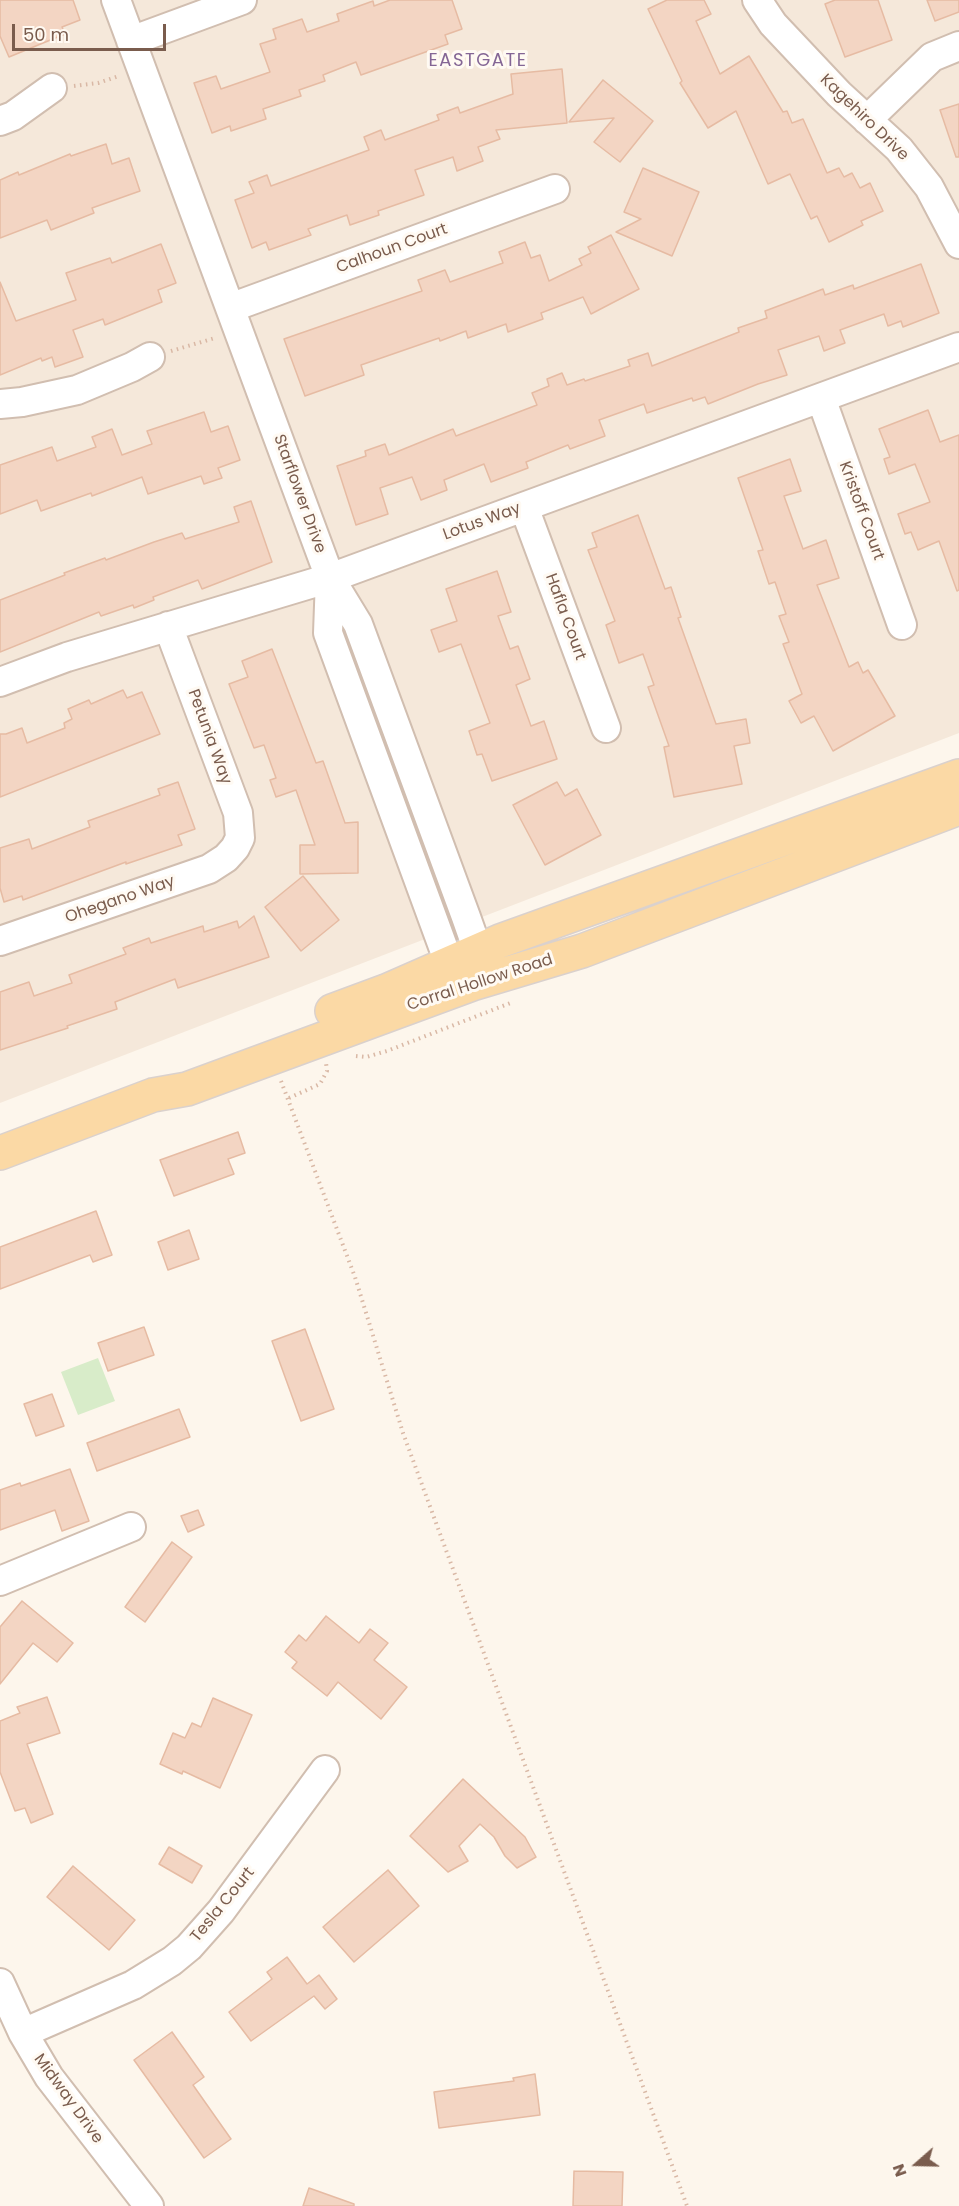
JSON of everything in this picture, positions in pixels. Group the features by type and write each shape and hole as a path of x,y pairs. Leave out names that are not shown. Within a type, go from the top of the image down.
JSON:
{"main road":[{"path":"153,1095 181,1072 224,1052 386,991 467,966 959,776"},
{"name":"Corral Hollow Road","path":"0,1153 153,1095 187,1089 326,1038 467,966 582,951 959,808"}],"street":[{"name":"Starflower Drive","path":"116,0 330,578 358,624 467,966"},
{"path":"131,41 242,0"},
{"name":"Kagehiro Drive","path":"757,0 773,24 839,94 899,149 929,187 959,244"},
{"path":"867,120 932,57 959,45"},
{"path":"0,121 13,116 52,88"},
{"name":"Calhoun Court","path":"234,319 555,189"},
{"name":"Lotus Way","path":"0,682 67,657 330,578 959,347"},
{"path":"0,404 22,402 77,390 150,357"},
{"name":"Kristoff Court","path":"821,398 902,625"},
{"name":"Hafla Court","path":"524,507 606,728"},
{"name":"Petunia Way","path":"168,626 237,813 240,838 235,848"},
{"path":"879,839 917,814 959,798"},
{"name":"Ohegano Way","path":"0,941 209,869 226,858 235,848"},
{"path":"0,1581 131,1527"},
{"name":"Tesla Court","path":"23,2033 133,1985 172,1961 189,1947 222,1911 325,1770"},
{"name":"Midway Drive","path":"0,1983 23,2033 66,2099 149,2206"}],"path":[{"path":"52,88 98,83 141,68"},
{"path":"150,357 195,345 234,319"},
{"path":"289,1098 320,1084 327,1071 326,1038"},
{"path":"271,1058 289,1098 355,1277 403,1433 687,2206"}],"shaded area":[{"path":"0,0 959,0 959,733 0,1103"}],"green space":[{"path":"98,1358 115,1401 78,1415 61,1372"}],"building":[{"path":"0,0 73,0 80,20 62,27 65,34 9,57 0,36"},
{"path":"390,0 452,0 462,29 445,35 448,44 361,75 356,62 323,75 325,81 299,90 301,96 263,109 266,119 231,131 230,126 212,133 194,83 216,76 221,89 270,72 260,44 276,39 273,29 302,19 307,32 339,21 337,14 373,1 374,6"},
{"path":"667,0 704,0 711,14 696,21 720,74 749,56 783,112 787,111 792,123 803,119 827,173 839,168 844,177 852,173 860,188 870,183 883,211 861,221 863,225 829,242 817,216 811,219 790,174 768,184 736,111 708,128 680,83 682,81 648,9"},
{"path":"835,0 878,0 892,40 845,57 825,4"},
{"path":"927,0 959,0 959,12 935,21"},
{"path":"562,69 567,123 496,130 500,139 478,147 483,161 457,171 453,157 415,170 424,195 378,211 379,215 350,225 347,215 308,229 311,235 269,250 266,242 252,248 235,200 254,193 249,182 267,175 271,186 369,150 364,137 381,130 385,140 439,120 437,115 458,107 460,113 513,94 511,74"},
{"path":"603,80 653,121 620,162 594,142 614,118 569,122"},
{"path":"959,104 959,157 956,157 940,110"},
{"path":"106,144 112,164 129,158 140,191 92,208 94,213 51,230 47,220 0,238 0,180 18,172 19,175 70,154 71,156"},
{"path":"643,168 699,192 672,256 616,232 641,219 624,212"},
{"path":"611,235 639,289 591,314 583,297 541,313 543,319 508,332 506,324 468,338 466,331 440,341 439,338 361,365 364,375 305,396 284,339 422,291 418,280 445,270 450,282 503,263 499,252 525,242 531,258 540,255 549,281 582,265 579,259 591,253 588,247"},
{"path":"161,244 176,283 158,290 162,302 105,325 103,319 73,330 83,357 55,367 52,357 42,361 41,358 0,375 0,282 16,321 76,300 66,273 110,258 112,263"},
{"path":"921,264 939,313 903,327 901,321 888,326 884,314 840,330 845,343 824,351 819,336 778,350 787,375 708,404 705,397 693,401 692,398 647,413 644,404 599,420 605,436 570,449 568,445 526,462 528,468 491,482 484,464 444,480 447,490 421,500 412,477 380,488 388,514 356,525 337,466 366,456 365,451 385,444 389,455 453,429 456,436 537,405 532,393 549,386 547,379 562,373 567,385 584,379 585,381 630,366 628,360 648,353 652,366 739,332 738,328 767,318 765,311 823,289 825,295 853,285 854,289"},
{"path":"928,410 940,442 959,435 959,590 957,591 939,541 918,550 911,532 905,534 898,514 930,502 915,464 889,474 884,459 890,457 879,429"},
{"path":"204,412 211,432 228,426 240,460 218,468 222,478 204,484 201,476 148,494 142,477 92,496 91,493 41,511 37,500 0,514 0,465 52,447 57,461 96,447 92,437 112,429 122,455 152,444 147,431"},
{"path":"790,459 801,491 784,496 803,549 826,540 839,578 817,585 849,667 858,662 863,673 868,670 895,716 833,751 814,716 801,723 789,701 802,694 783,644 789,642 779,616 786,614 775,582 769,584 758,551 763,550 738,478"},
{"path":"251,501 272,562 202,589 198,580 153,597 154,600 134,608 133,605 101,616 99,612 0,652 0,600 65,575 64,573 154,542 182,533 185,539 239,522 234,507"},
{"path":"638,515 665,589 671,587 681,617 678,618 716,724 746,719 750,743 734,746 742,784 674,797 664,747 669,746 648,687 654,685 643,654 619,663 606,625 615,621 588,550 597,547 592,533"},
{"path":"497,571 511,612 498,616 510,649 518,646 530,679 516,685 531,726 544,721 557,759 492,781 482,754 477,755 469,731 490,723 461,644 439,652 431,630 457,621 446,589"},
{"path":"272,649 316,763 323,761 345,823 358,822 358,873 300,874 300,845 315,845 296,790 276,797 270,780 276,778 264,745 254,748 229,684 248,677 242,661"},
{"path":"123,690 127,698 142,692 160,734 0,797 0,734 22,728 27,743 65,728 64,723 72,719 68,709 89,700 91,704"},
{"path":"178,782 195,829 178,835 182,845 126,864 126,862 23,900 22,896 4,902 0,888 0,848 29,839 32,849 90,827 88,821 160,795 158,789"},
{"path":"557,782 565,796 577,789 601,835 545,865 513,805"},
{"path":"303,876 339,920 301,951 265,907"},
{"path":"254,916 269,957 178,988 175,979 115,1002 117,1009 0,1050 0,992 29,982 34,996 72,983 69,975 126,954 123,948 149,938 151,943 203,926 204,932 237,921 239,928"},
{"path":"238,1132 245,1153 228,1159 234,1174 174,1196 160,1160"},
{"path":"96,1211 112,1255 93,1262 90,1255 0,1289 0,1247"},
{"path":"189,1230 199,1259 168,1270 158,1242"},
{"path":"144,1327 154,1355 108,1371 98,1343"},
{"path":"305,1329 334,1409 301,1421 272,1341"},
{"path":"52,1394 64,1426 36,1436 24,1404"},
{"path":"179,1409 190,1437 97,1471 87,1443"},
{"path":"70,1469 89,1521 62,1531 55,1510 0,1530 0,1490 20,1483 21,1486"},
{"path":"198,1510 204,1525 188,1532 181,1516"},
{"path":"172,1542 192,1557 145,1622 125,1607"},
{"path":"22,1601 73,1643 57,1662 33,1643 0,1684 0,1627"},
{"path":"326,1616 359,1643 370,1629 388,1643 374,1660 407,1687 381,1719 338,1682 327,1696 292,1668 297,1662 285,1652 299,1635 306,1641"},
{"path":"47,1697 60,1733 27,1744 53,1814 31,1823 25,1808 15,1811 0,1772 0,1721 20,1713 17,1707"},
{"path":"213,1698 252,1715 220,1788 183,1771 182,1774 160,1764 173,1733 185,1738 192,1723 201,1727"},
{"path":"463,1779 525,1837 536,1857 517,1868 505,1856 494,1837 480,1824 459,1846 468,1861 448,1872 410,1836"},
{"path":"169,1847 202,1866 192,1883 159,1864"},
{"path":"73,1866 135,1920 109,1950 47,1897"},
{"path":"388,1870 419,1906 354,1962 323,1927"},
{"path":"287,1957 307,1984 319,1975 337,1999 325,2009 314,1996 251,2041 229,2012 272,1979 267,1972"},
{"path":"172,2032 204,2077 193,2085 231,2139 204,2158 134,2060"},
{"path":"535,2074 540,2115 439,2128 434,2092 514,2081 513,2078"},
{"path":"574,2171 623,2172 622,2206 573,2206"},
{"path":"309,2188 354,2204 354,2206 303,2206"}],"district":[{"name":"EASTGATE","path":"478,61"}]}
